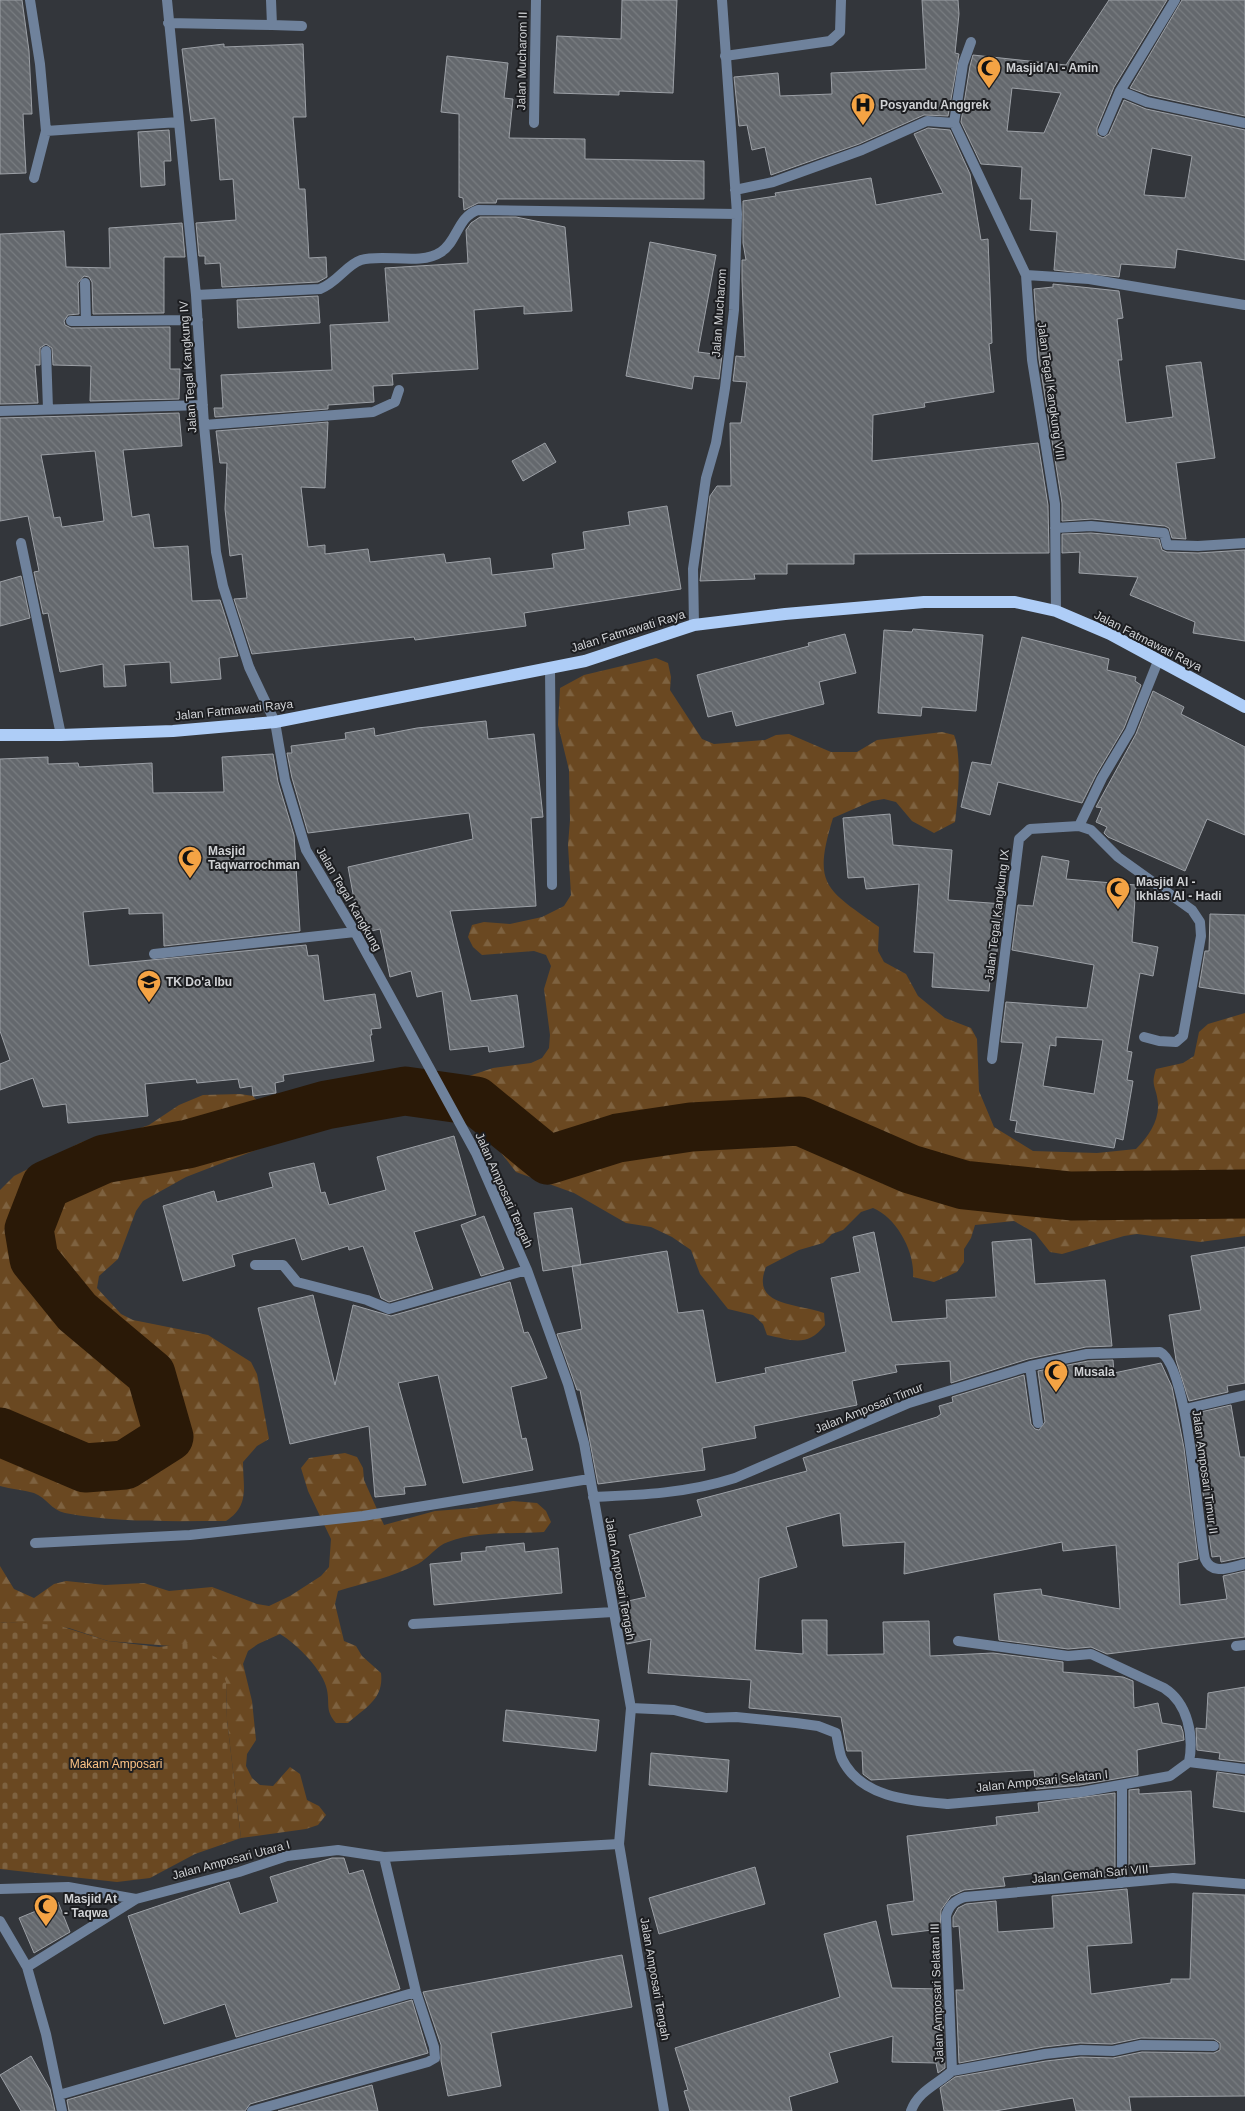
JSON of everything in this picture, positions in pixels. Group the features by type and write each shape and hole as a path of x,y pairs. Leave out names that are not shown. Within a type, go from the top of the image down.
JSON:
{"main road":[{"name":"Jalan Fatmawati Raya","path":"0,735 173,731 275,722 585,661 694,625 794,613 924,602 1015,602 1056,611 1110,634 1245,707"}],"street":[{"path":"30,0 40,64 46,131 34,178"},
{"name":"Jalan Tegal Kangkung IV","path":"167,0 196,295 202,405 216,552 223,586 249,667 275,722"},
{"path":"271,0 272,26"},
{"name":"Jalan Mucharom II","path":"534,123 536,0"},
{"name":"Jalan Mucharom","path":"694,625 693,569 706,478 716,443 725,388 734,310 737,214 722,0"},
{"path":"725,56 830,41 840,32 841,0"},
{"path":"1102,131 1120,91 1175,0"},
{"path":"168,23 302,26"},
{"path":"735,190 774,182 862,150 927,121 954,123 963,64 971,42"},
{"path":"1120,91 1147,102 1245,123"},
{"path":"46,131 179,122"},
{"name":"Jalan Tegal Kangkung VIII","path":"954,123 1026,275 1032,360 1055,504 1056,611"},
{"path":"196,295 320,289 332,284 359,261 416,258 439,254 448,247 464,218 478,210 737,214"},
{"path":"1026,275 1089,279 1245,305"},
{"path":"84,283 86,321"},
{"path":"71,321 198,320"},
{"path":"46,351 48,409"},
{"path":"204,425 373,412 395,402 399,390"},
{"path":"0,411 202,405"},
{"path":"1055,528 1091,526 1164,533 1167,545 1198,546 1245,543"},
{"path":"21,543 61,735"},
{"path":"1144,1037 1158,1041 1176,1042 1183,1036 1201,936 1200,922 1192,910 1118,857 1091,830 1079,826 1102,778 1130,731 1158,661"},
{"path":"550,667 552,884"},
{"name":"Jalan Tegal Kangkung","path":"275,722 286,780 301,838 320,875 355,932 434,1078"},
{"name":"Jalan Tegal Kangkung IX","path":"992,1059 1019,839 1030,828 1079,826"},
{"path":"154,954 355,932"},
{"name":"Jalan Amposari Tengah","path":"434,1078 476,1153 527,1270 568,1384 584,1443 613,1612 632,1708 619,1844 664,2111"},
{"path":"254,1265 283,1265 298,1282 367,1300 389,1309 527,1270"},
{"name":"Jalan Amposari Timur","path":"593,1497 648,1495 705,1488 735,1478 909,1403 1030,1366 1087,1354 1157,1352"},
{"name":"Jalan Amposari Timur II","path":"1157,1352 1166,1355 1170,1363 1185,1410 1205,1559 1209,1566 1218,1570 1245,1564"},
{"path":"1030,1366 1038,1423"},
{"path":"1185,1410 1245,1395"},
{"path":"35,1544 190,1535 363,1516 589,1479"},
{"path":"413,1624 613,1612"},
{"path":"958,1641 1068,1656 1091,1654 1172,1693 1185,1716 1192,1745 1188,1762 1245,1769"},
{"name":"Jalan Amposari Selatan I","path":"632,1708 674,1710 706,1718 736,1717 818,1726 836,1733 842,1759 853,1774 865,1784 878,1792 916,1801 948,1804 1082,1792 1170,1776 1188,1762"},
{"path":"1122,1784 1122,1883"},
{"name":"Jalan Amposari Utara I","path":"0,1889 68,1887 136,1899 238,1872 287,1856 338,1850 384,1856 619,1844"},
{"path":"252,2111 363,2081 428,2062 435,2058 434,2047 416,1992 384,1856"},
{"name":"Jalan Gemah Sari VIII","path":"946,1916 952,1903 965,1897 1173,1878 1245,1884"},
{"path":"26,1967 136,1899"},
{"name":"Jalan Amposari Selatan III","path":"912,2111 922,2093 939,2083 952,2071 946,1916"},
{"path":"0,1921 26,1967 46,2034 62,2111"},
{"path":"59,2095 416,1992"},
{"path":"952,2071 1045,2054 1082,2050 1113,2051 1141,2045 1214,2046"}],"green space":[{"path":"656,658 668,663 671,677 670,690 702,739 714,744 765,740 776,735 789,734 831,752 857,752 877,740 942,732 954,735 959,766 955,822 934,833 912,821 896,802 884,799 872,801 833,818 824,858 824,872 828,884 846,904 879,927 878,951 884,962 906,974 918,996 945,1018 971,1028 977,1039 979,1091 994,1127 1033,1151 1097,1153 1136,1149 1145,1139 1157,1117 1158,1104 1154,1084 1156,1069 1183,1063 1194,1056 1199,1032 1208,1024 1245,1013 1245,1236 1200,1242 1137,1234 1062,1254 1050,1252 1035,1233 1014,1221 975,1225 971,1238 964,1249 964,1262 957,1272 934,1282 913,1277 911,1257 903,1237 890,1219 873,1208 861,1212 843,1230 832,1234 823,1243 799,1250 766,1267 763,1280 765,1290 770,1296 790,1305 824,1313 825,1325 818,1332 805,1340 792,1340 767,1335 763,1324 753,1315 728,1309 700,1274 691,1250 672,1237 651,1227 626,1223 574,1193 516,1172 487,1135 463,1089 466,1077 493,1068 531,1063 542,1058 549,1048 550,1035 544,989 551,966 546,955 534,951 482,955 473,947 468,937 472,925 484,922 510,924 542,917 564,906 571,895 568,845 570,820 569,770 558,725 560,688 584,675"},
{"path":"240,1094 253,1096 261,1106 271,1134 266,1146 186,1177 143,1201 136,1211 118,1259 99,1276 97,1288 121,1314 133,1320 208,1335 251,1362 257,1374 269,1439 257,1446 243,1462 244,1488 239,1509 226,1521 146,1521 105,1518 65,1513 56,1509 34,1493 0,1486 0,1190 14,1176 82,1142 120,1135 149,1125 179,1105 203,1095"},
{"path":"345,1453 357,1457 363,1468 364,1480 384,1525 435,1511 474,1508 513,1501 537,1503 546,1511 551,1522 544,1532 459,1538 440,1546 418,1564 408,1569 338,1591 335,1604 344,1641 356,1646 362,1656 381,1673 380,1690 377,1696 348,1723 336,1723 333,1719 329,1711 327,1690 321,1675 308,1658 286,1638 280,1634 248,1651 243,1664 252,1701 256,1740 247,1754 246,1766 252,1778 260,1785 273,1786 290,1767 300,1774 307,1800 319,1806 326,1815 318,1825 306,1829 241,1838 227,1720 226,1682 171,1646 108,1641 69,1628 8,1622 0,1623 0,1566 14,1589 34,1598 54,1584 66,1581 105,1585 144,1583 169,1591 212,1587 257,1604 269,1606 290,1596 321,1576 329,1567 331,1539 308,1491 301,1468 309,1458"},
{"name":"Makam Amposari","path":"0,1623 57,1625 108,1641 159,1647 189,1643 217,1658 226,1682 227,1720 241,1838 195,1854 150,1878 117,1882 0,1869"}],"building":[{"path":"0,0 22,0 29,51 32,114 23,114 26,173 0,174"},
{"path":"622,0 677,0 673,93 619,91 619,95 554,93 557,36 621,39"},
{"path":"922,0 958,0 959,14 955,53 959,54 948,116 924,115 859,144 771,175 765,147 752,150 747,125 739,126 734,77 778,73 780,96 832,94 831,73 926,69"},
{"path":"1109,0 1167,0 1114,87 1097,128 1097,135 1103,138 1109,134 1124,100 1146,109 1245,130 1245,260 1177,249 1175,268 1121,264 1119,277 1054,270 1057,232 1030,230 1032,199 1020,199 1022,167 981,164 961,122 973,55 1066,65","holes":["1012,88 1061,93 1044,133 1007,131","1152,148 1192,156 1185,198 1144,195"]},
{"path":"1182,0 1245,0 1245,116 1149,95 1130,88"},
{"path":"224,44 224,47 303,44 306,117 293,117 299,189 305,189 309,258 326,257 327,277 318,282 222,287 220,263 205,264 205,256 199,256 196,223 236,220 233,179 220,180 215,118 191,121 182,49"},
{"path":"447,56 508,63 504,98 513,99 509,138 585,139 585,159 704,161 704,199 497,199 496,203 478,203 464,210 463,198 459,197 459,114 441,112"},
{"path":"928,128 950,130 970,174 981,240 988,239 992,343 989,344 994,392 924,403 925,407 873,415 872,461 1038,443 1048,505 1049,553 854,554 854,564 787,564 787,574 754,574 755,579 700,581 710,496 717,486 731,486 730,423 741,423 747,382 733,381 736,356 745,357 742,260 746,260 743,243 743,201 776,196 775,193 871,178 876,205 943,193 914,134"},
{"path":"169,130 171,161 164,161 165,185 141,187 138,132"},
{"path":"480,217 516,217 565,227 572,311 524,314 524,306 474,310 478,369 392,374 393,385 373,386 374,402 328,405 328,409 215,417 214,408 223,408 221,375 332,370 330,325 389,322 385,268 468,263 466,230 471,223"},
{"path":"182,223 185,257 164,257 164,313 93,314 92,282 89,277 84,276 78,283 79,314 68,315 64,321 65,325 71,328 170,327 170,369 180,369 179,399 90,401 91,366 53,365 52,348 46,344 40,348 40,365 35,365 38,403 0,404 0,234 64,231 66,267 110,268 109,228"},
{"path":"650,242 716,255 698,352 722,355 719,379 694,376 692,389 626,376"},
{"path":"1053,284 1119,291 1123,318 1117,319 1122,360 1118,360 1126,423 1173,417 1166,366 1201,362 1215,458 1176,463 1186,539 1172,538 1169,528 1165,526 1092,519 1062,521 1062,503 1039,359 1034,289 1053,287"},
{"path":"318,296 320,323 238,328 237,300"},
{"path":"179,413 182,446 123,450 132,517 149,514 154,548 188,546 192,601 220,600 238,656 219,658 221,679 171,683 170,662 124,665 126,686 104,687 103,664 60,672 48,613 43,614 34,572 39,571 28,516 0,521 0,418","holes":["95,451 104,521 62,527 60,517 54,518 41,455"]},
{"path":"328,422 325,488 301,487 308,547 325,545 325,554 368,549 370,562 444,554 446,563 490,558 492,575 554,568 552,554 585,549 583,532 630,525 628,512 667,506 681,589 524,613 526,626 415,640 414,637 252,654 234,599 247,598 242,554 230,556 225,509 227,463 220,463 216,431"},
{"path":"545,443 556,462 523,481 512,461"},
{"path":"1091,533 1159,539 1162,550 1167,552 1198,553 1245,550 1245,641 1193,633 1195,622 1130,595 1138,577 1079,573 1080,552 1062,553 1062,534"},
{"path":"21,576 30,618 0,626 0,582"},
{"path":"913,629 983,635 976,711 922,707 921,716 878,713 884,630 912,632"},
{"path":"845,634 856,673 819,682 824,704 736,726 732,711 708,717 697,675 809,646 808,643"},
{"path":"1022,637 1109,659 1107,670 1136,677 1135,681 1141,685 1124,728 1082,803 998,782 990,815 961,807 972,762 991,765"},
{"path":"1153,691 1184,707 1181,714 1245,747 1245,835 1207,819 1185,871 1108,837 1104,833 1107,827 1096,822 1102,808 1096,807 1136,734"},
{"path":"486,721 488,739 534,734 543,817 531,818 536,906 450,911 471,1001 517,995 524,1047 489,1052 488,1046 450,1050 442,991 417,997 411,971 390,977 380,929 363,933 359,926 348,867 473,839 469,813 308,833 292,778 287,753 292,753 291,746 346,739 345,733 374,728 375,736 417,728"},
{"path":"273,754 278,782 294,835 300,931 164,946 163,913 129,914 129,908 83,912 89,966 306,945 308,956 318,955 324,1001 375,994 381,1028 371,1029 372,1035 370,1035 374,1061 283,1075 284,1081 275,1083 276,1093 253,1096 252,1086 240,1088 238,1079 197,1083 196,1079 145,1084 148,1116 68,1123 66,1104 43,1107 33,1078 0,1090 0,1064 10,1060 0,1031 0,759 48,757 48,764 78,763 79,767 152,763 153,793 224,792 222,757"},
{"path":"890,814 893,845 952,850 948,900 1004,904 996,958 992,957 989,991 932,987 934,953 914,952 919,884 866,889 864,877 848,878 843,818"},
{"path":"1042,856 1069,861 1066,879 1136,885 1132,942 1158,947 1153,976 1140,973 1127,1051 1132,1052 1127,1080 1133,1081 1123,1140 1116,1138 1114,1148 1015,1132 1017,1121 1010,1120 1023,1043 1001,1042 1006,1002 1087,1008 1094,965 1012,950 1018,905 1033,906","holes":["1056,1037 1103,1040 1094,1094 1043,1086 1050,1045 1056,1046"]},
{"path":"1210,914 1245,915 1245,994 1199,987 1205,951 1209,951"},
{"path":"454,1136 476,1215 414,1232 433,1289 389,1302 381,1298 363,1246 349,1250 348,1246 302,1260 295,1238 232,1255 235,1266 183,1281 163,1206 214,1191 217,1202 273,1187 269,1173 314,1163 321,1193 325,1192 329,1205 386,1190 377,1157"},
{"path":"572,1208 581,1265 543,1271 534,1213"},
{"path":"484,1216 504,1269 481,1276 461,1225"},
{"path":"874,1232 892,1322 947,1318 946,1300 996,1297 992,1242 1031,1239 1035,1284 1105,1280 1112,1346 1086,1347 1028,1359 951,1383 950,1361 895,1365 897,1372 852,1381 857,1405 754,1426 756,1438 702,1448 705,1470 598,1484 580,1390 577,1390 557,1334 582,1329 572,1266 667,1251 678,1313 703,1310 716,1383 766,1373 765,1368 846,1352 831,1278 860,1272 853,1237"},
{"path":"1245,1247 1245,1383 1227,1386 1228,1392 1189,1401 1176,1360 1169,1315 1201,1310 1191,1256"},
{"path":"510,1282 524,1333 528,1332 547,1378 511,1387 522,1439 526,1438 533,1470 463,1483 438,1375 398,1383 426,1485 404,1487 405,1494 375,1497 369,1426 290,1444 258,1308 313,1295 335,1385 353,1305 391,1316"},
{"path":"1113,1360 1114,1373 1161,1363 1172,1387 1184,1448 1198,1559 1178,1563 1180,1605 1227,1599 1223,1576 1245,1571 1245,1637 1107,1654 1091,1647 1068,1649 999,1640 994,1594 1041,1589 1042,1595 1120,1609 1116,1545 1063,1551 1062,1542 904,1574 905,1542 843,1546 840,1513 786,1527 797,1567 759,1578 755,1650 803,1654 802,1620 827,1620 827,1655 884,1654 883,1622 929,1621 930,1656 993,1653 1063,1662 1063,1672 1123,1677 1133,1681 1134,1708 1158,1703 1162,1723 1181,1726 1183,1732 1184,1740 1137,1750 1138,1775 1080,1785 1036,1789 1034,1770 871,1780 863,1774 862,1751 847,1751 841,1717 749,1708 751,1680 648,1673 651,1639 627,1644 619,1603 646,1597 629,1535 702,1516 697,1500 807,1471 803,1458 937,1417 941,1414 939,1406 953,1402 952,1397 1024,1375 1031,1424 1035,1429 1039,1430 1045,1422 1038,1371 1088,1361"},
{"path":"1231,1405 1240,1457 1245,1457 1245,1557 1221,1562 1220,1556 1212,1557 1192,1414"},
{"path":"524,1543 525,1552 558,1548 562,1593 434,1605 430,1564 462,1561 461,1553 486,1551 486,1547"},
{"path":"1245,1687 1245,1762 1219,1759 1220,1753 1197,1750 1196,1728 1206,1729 1208,1693"},
{"path":"506,1710 599,1720 596,1751 503,1741"},
{"path":"651,1753 729,1760 727,1792 649,1785"},
{"path":"1217,1772 1245,1776 1245,1812 1213,1807"},
{"path":"1139,1789 1139,1794 1191,1791 1195,1864 1129,1868 1129,1790"},
{"path":"1115,1793 1115,1876 1048,1882 1047,1872 1003,1877 1005,1886 964,1890 951,1896 941,1910 940,1929 892,1935 887,1905 914,1901 907,1836 997,1825 996,1817 1039,1812 1038,1803"},
{"path":"332,1858 344,1858 349,1874 363,1870 400,1989 236,2037 225,2004 164,2024 128,1916 229,1882 240,1914 278,1902 270,1877"},
{"path":"755,1867 765,1904 659,1934 649,1898"},
{"path":"1127,1889 1132,1943 1087,1946 1091,1994 1171,1983 1171,1979 1190,1979 1193,1893 1245,1895 1245,2096 1129,2097 1131,2111 1076,2111 1073,2098 995,2111 944,2111 940,2088 955,2077 1046,2061 1081,2057 1113,2058 1142,2052 1214,2053 1220,2050 1220,2043 1214,2039 1141,2038 1112,2044 1080,2043 1044,2047 959,2063 956,1990 964,1990 959,1926 953,1927 953,1917 958,1908 966,1904 996,1901 998,1932 1054,1928 1052,1896"},
{"name":"Masjid At - Taqwa","path":"58,1902 70,1932 34,1953 19,1918"},
{"path":"876,1921 892,1988 942,1989 945,2068 938,2073 936,2063 892,2062 893,2036 829,2053 838,2082 789,2097 792,2111 690,2111 684,2091 688,2090 675,2048 840,1997 824,1934"},
{"path":"622,1955 632,2007 491,2033 501,2086 448,2096 441,2061 441,2045 423,1992"},
{"path":"412,2000 428,2053 250,2104 245,2111 69,2111 67,2100"},
{"path":"31,2056 50,2089 55,2111 21,2111 0,2075"},
{"path":"372,2085 378,2111 278,2111"}],"waterway":[{"path":"0,1432 85,1468 125,1465 169,1437 151,1374 77,1312 34,1259 29,1229 46,1185 104,1159 188,1144 326,1105 405,1091 476,1101 548,1160 618,1138 691,1127 800,1121 910,1169 964,1185 1071,1196 1245,1194"}],"place":[{"name":"Masjid Al - Amin","path":"989,89"},
{"name":"Posyandu Anggrek","path":"863,126"},
{"name":"Masjid Taqwarrochman","path":"190,879"},
{"name":"Masjid Al - Ikhlas Al - Hadi","path":"1118,910"},
{"name":"TK Do'a Ibu","path":"149,1003"},
{"name":"Musala","path":"1056,1393"},
{"name":"Masjid At - Taqwa","path":"46,1927"}]}
